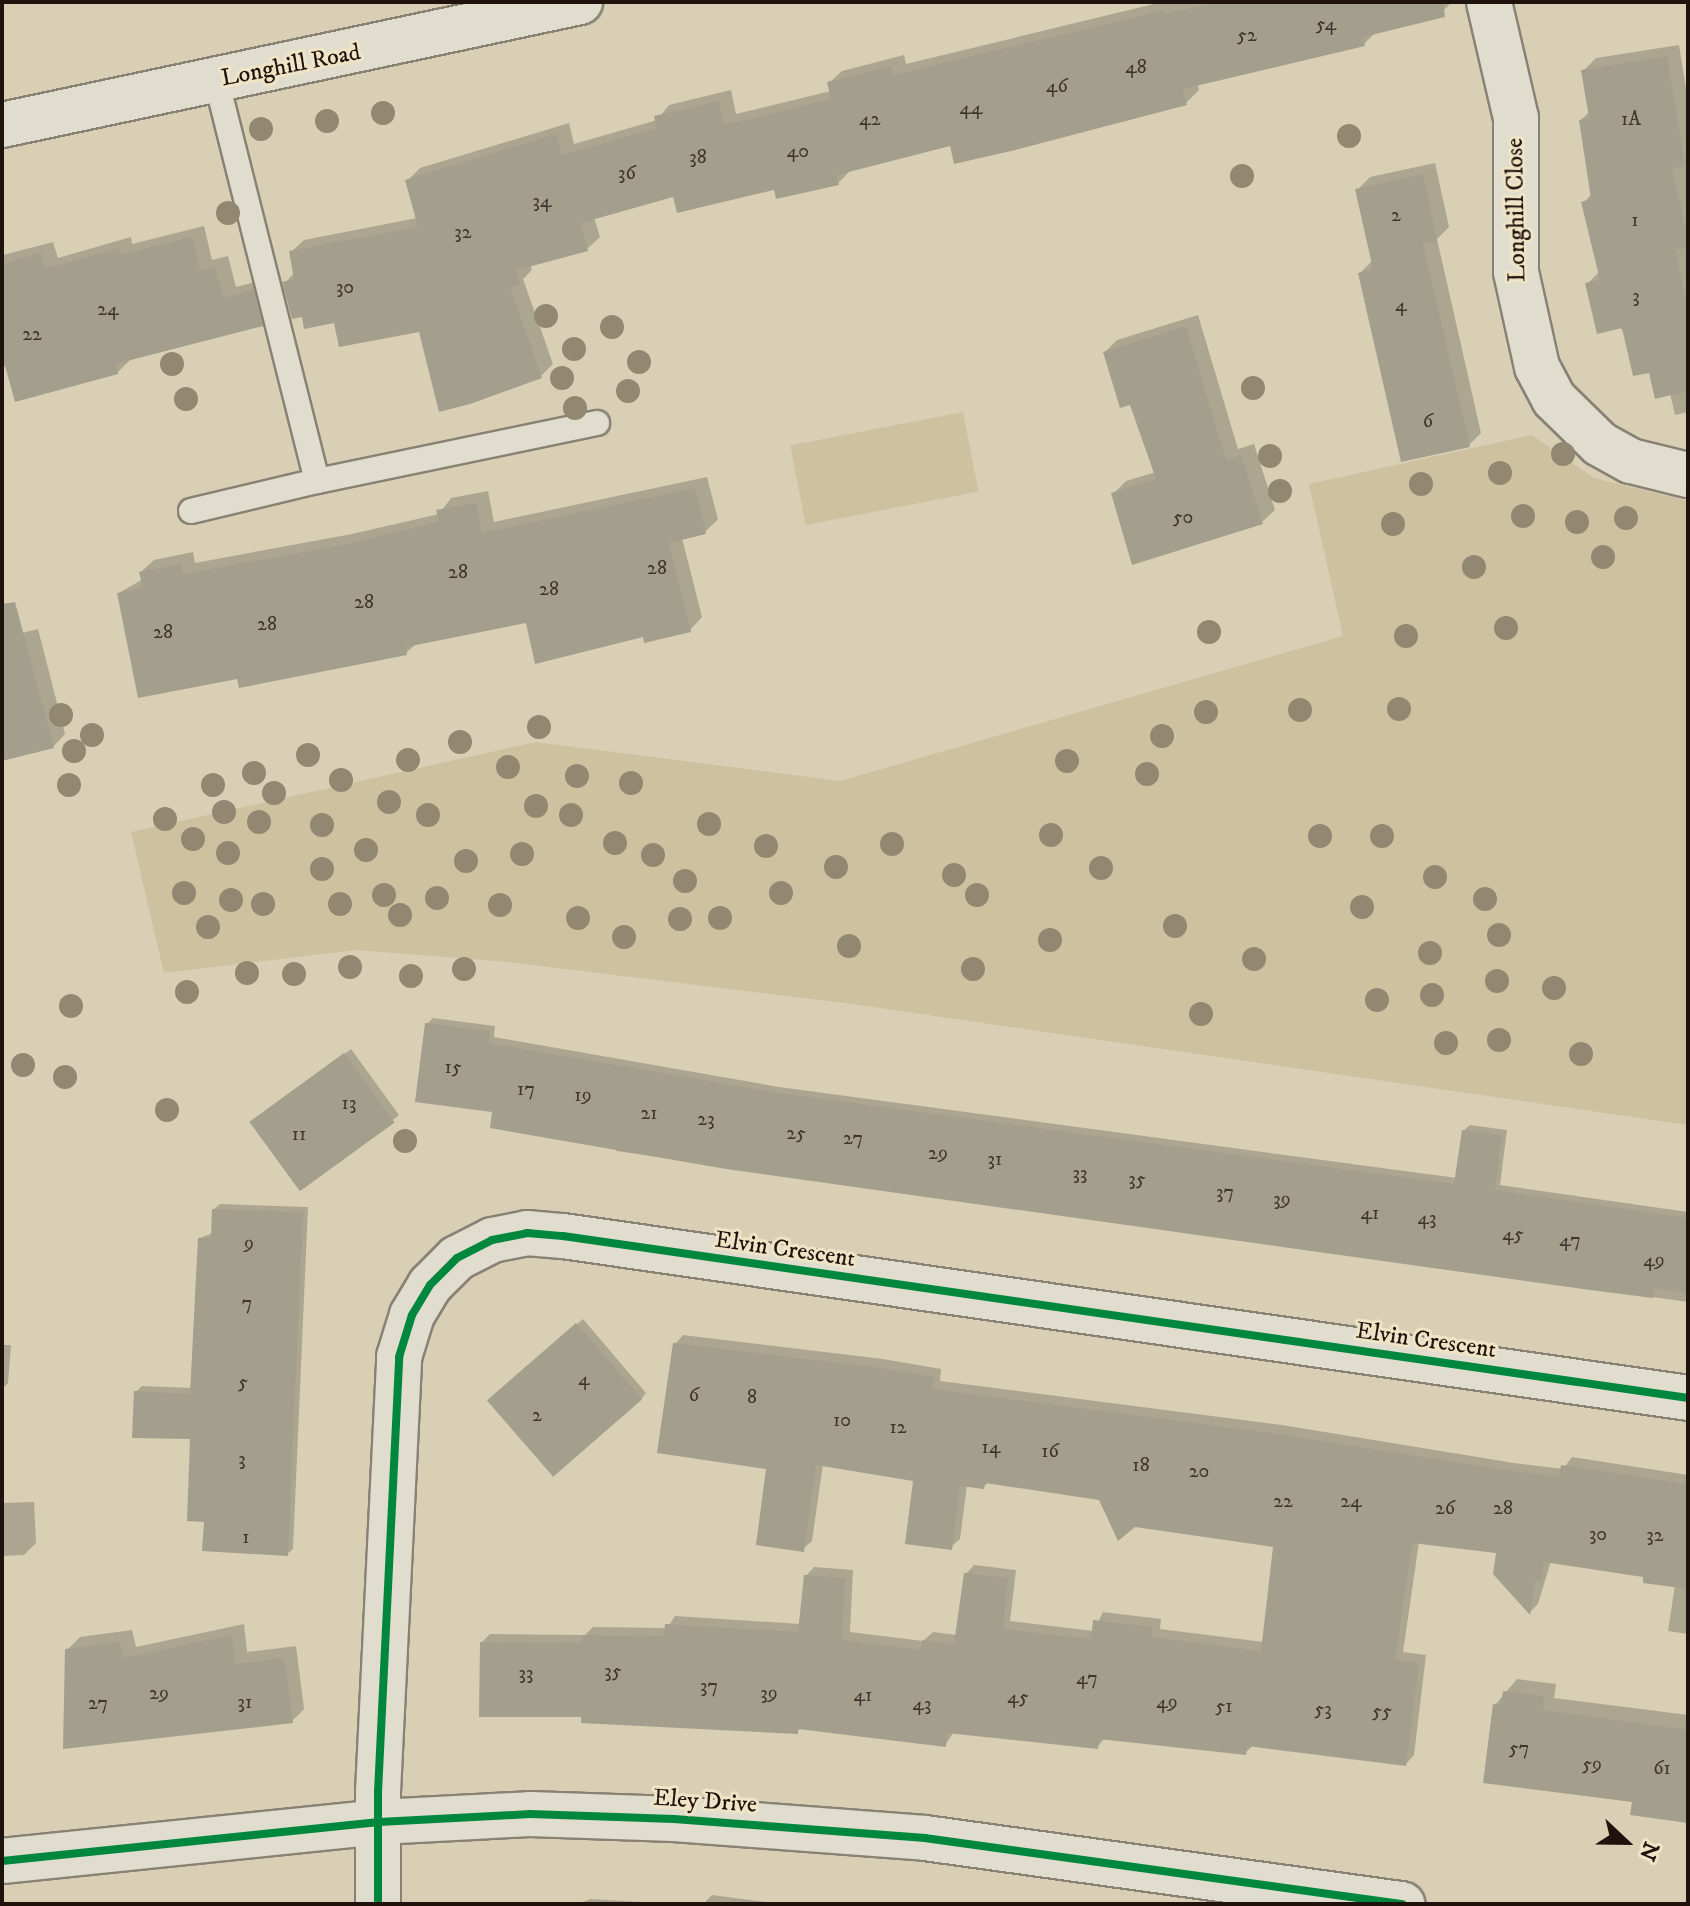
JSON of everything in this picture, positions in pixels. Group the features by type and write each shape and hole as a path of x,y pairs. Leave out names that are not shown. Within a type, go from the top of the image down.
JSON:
{"street":[{"name":"Longhill Road","path":"2,125 580,2"},
{"name":"Longhill Close","path":"1489,2 1516,118 1517,286 1537,367 1554,399 1600,444 1631,461 1688,475"},
{"name":"Elvin Crescent","path":"378,1904 399,1357 412,1315 430,1285 457,1258 492,1240 527,1233 563,1236 1688,1398"},
{"name":"Eley Drive","path":"2,1861 379,1822 544,1815 925,1838 1402,1904"}],"lane":[{"path":"216,80 317,481"},
{"path":"191,511 317,481 597,423"}],"shaded area":[{"path":"963,412 978,492 806,525 790,446"},
{"path":"1532,435 1594,478 1688,501 1688,1125 845,1003 508,962 356,950 164,973 131,832 536,742 840,781 1343,636 1309,484"}],"building":[{"path":"1218,2 1443,2 1445,17 1363,37 1365,46 1183,89 1187,105 1011,151 954,164 950,146 837,175 839,185 776,199 774,190 677,213 673,197 581,223 588,251 517,270 520,284 510,287 542,378 470,404 439,412 419,332 339,347 334,323 304,329 302,317 292,319 282,282 294,279 289,251 418,227 405,180 556,134 562,155 657,128 654,116 719,101 724,125 831,99 827,82 891,66 894,75 1164,10 1165,14"},
{"path":"1667,56 1685,166 1672,168 1688,239 1688,247 1675,250 1688,309 1688,391 1655,399 1649,373 1633,376 1622,328 1597,334 1585,283 1600,280 1581,202 1591,199 1579,120 1589,118 1581,70"},
{"path":"1423,174 1437,241 1423,244 1470,447 1401,462 1358,273 1373,269 1355,189"},
{"path":"192,237 200,271 215,267 223,298 253,290 263,326 115,364 118,374 15,402 2,355 2,264 41,253 45,269 119,248 120,255"},
{"path":"1186,326 1226,460 1241,455 1263,524 1132,565 1111,493 1156,479 1130,405 1120,408 1103,352"},
{"path":"695,488 706,534 669,543 691,632 644,643 643,637 535,664 526,623 406,647 407,655 239,688 237,679 138,698 117,593 143,588 139,572 181,564 183,574 338,546 439,522 436,510 476,503 482,533"},
{"path":"15,602 54,748 2,761 2,604"},
{"path":"425,1023 490,1031 489,1043 772,1092 1454,1184 1462,1130 1502,1135 1495,1190 1688,1218 1688,1293 1654,1288 1653,1298 1590,1290 726,1169 490,1128 492,1112 415,1102"},
{"path":"344,1053 395,1123 300,1191 249,1122"},
{"path":"212,1209 303,1212 288,1556 202,1551 204,1522 187,1521 190,1439 132,1438 134,1391 190,1394 198,1238 211,1238"},
{"path":"576,1323 642,1399 553,1477 487,1400"},
{"path":"673,1343 874,1367 934,1377 932,1389 1272,1433 1505,1470 1559,1477 1561,1465 1688,1484 1688,1589 1643,1583 1643,1577 1544,1562 1542,1581 1535,1580 1530,1615 1493,1574 1496,1553 1412,1543 1395,1660 1419,1663 1406,1766 1247,1746 1246,1755 1099,1739 1098,1749 947,1733 946,1747 798,1729 798,1734 581,1723 581,1717 479,1717 480,1642 582,1643 582,1635 664,1636 665,1624 798,1632 804,1575 845,1578 842,1640 921,1650 922,1640 954,1644 964,1573 1008,1578 1003,1629 1091,1639 1093,1620 1153,1627 1152,1637 1261,1651 1273,1547 1135,1527 1118,1541 1099,1500 985,1483 984,1489 960,1486 952,1550 905,1544 913,1481 816,1465 804,1552 756,1545 766,1469 657,1453"},
{"path":"232,1635 235,1664 284,1658 293,1723 63,1749 65,1649 120,1642 124,1658"},
{"path":"1503,1691 1544,1696 1543,1710 1688,1730 1688,1823 1630,1815 1632,1802 1483,1783 1493,1704 1501,1705"}],"cycle path":[{"path":"378,1904 378,1792 399,1357 412,1315 430,1285 457,1258 492,1240 527,1233 563,1236 1688,1398"},
{"path":"2,1861 379,1822 530,1814 674,1819 925,1838 1402,1904"}]}
